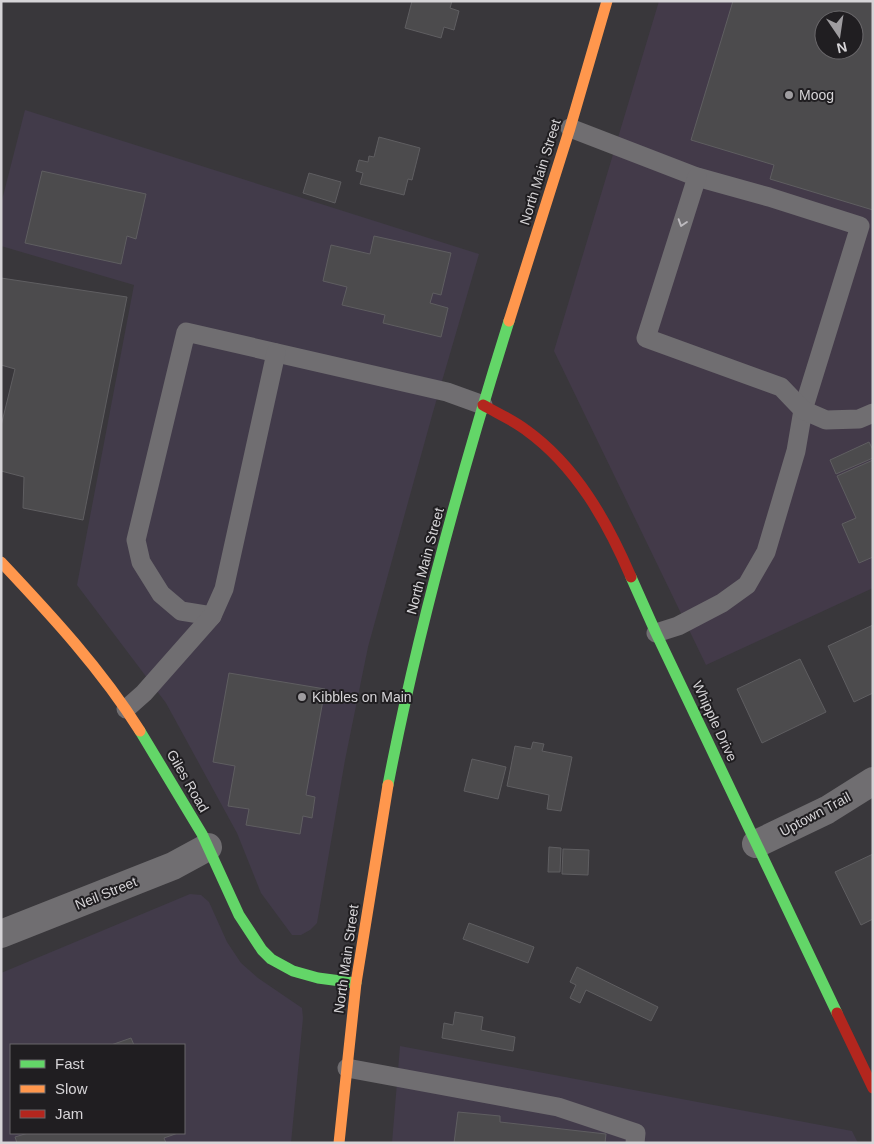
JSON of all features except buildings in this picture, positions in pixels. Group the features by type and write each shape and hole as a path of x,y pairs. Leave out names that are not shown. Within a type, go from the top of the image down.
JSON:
{"street":[{"name":"North Main Street","path":"340,1143 356,983 387,790 402,712 432,590 483,405 570,128 607,1"},
{"name":"Whipple Drive","path":"483,405 524,428 560,461 589,495 615,539 656,633 873,1088"},
{"name":"Giles Road","path":"1,562 93,665 126,709 150,746 208,847 248,930 262,950 274,961 296,973 316,978 356,983"},
{"name":"Uptown Trail","path":"756,844 827,810 873,781"},
{"name":"Neil Street","path":"1,934 173,866 208,847"}],"lane":[{"path":"570,128 697,177 769,197 860,226 803,410 796,451 766,552 747,585 722,603 678,626 656,633"},
{"path":"697,177 646,338 781,387 803,410 826,420 859,419 873,413"},
{"path":"212,616 181,611 161,594 141,562 136,540 186,332 447,392 483,405"},
{"path":"126,709 144,693 212,616 224,589 276,353"},
{"path":"347,1068 558,1106 636,1133 635,1143"}],"shaded area":[{"path":"659,1 873,1 873,588 706,665 554,351"},
{"path":"25,110 479,254 368,647 345,760 317,923 301,935 292,935 261,893 237,833 166,703 77,585 134,285 1,246 1,204"},
{"path":"190,894 201,895 209,902 227,942 241,963 258,978 302,1008 303,1018 291,1143 1,1143 1,973"},
{"path":"400,1046 852,1131 858,1143 392,1143"}],"traffic: fast":[{"path":"388,785 413,668 442,552 474,436 509,321"},
{"path":"631,577 837,1013"},
{"path":"140,731 202,834 239,915 262,950 271,959 293,971 318,978 356,983"}],"traffic: slow":[{"path":"509,321 570,128 607,1"},
{"path":"1,562 57,622 92,664 140,731"},
{"path":"339,1143 356,983 388,785"}],"traffic: jam":[{"path":"483,405 521,426 544,444 560,460 575,478 600,515 612,535 631,577"},
{"path":"837,1013 873,1088"}],"place":[{"name":"Moog","path":"789,95"},
{"name":"Kibbles on Main","path":"302,697"}]}
